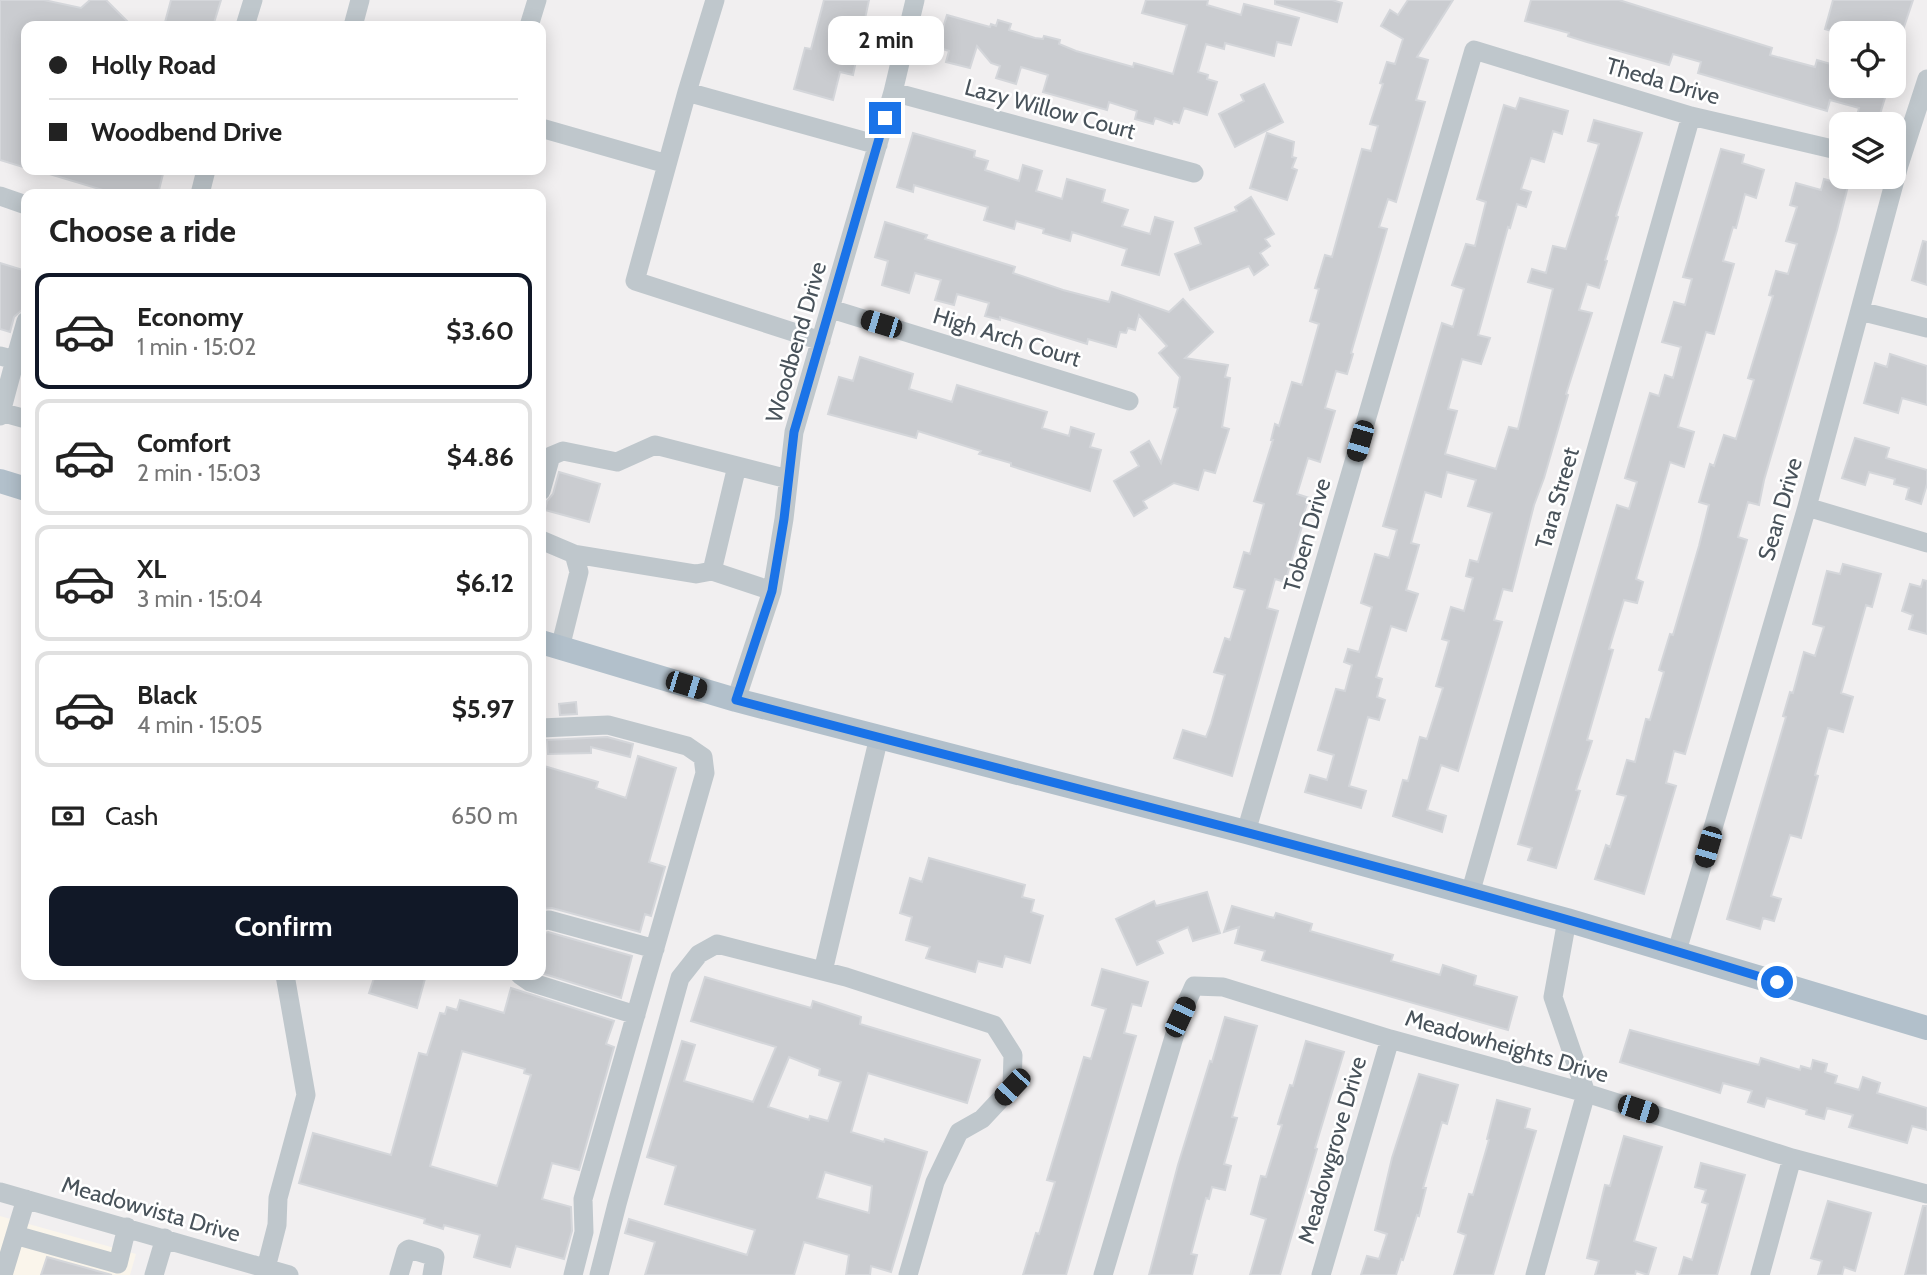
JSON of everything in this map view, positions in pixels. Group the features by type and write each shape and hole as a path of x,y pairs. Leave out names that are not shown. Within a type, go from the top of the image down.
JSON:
{"main road":[{"path":"0,481 21,487"},
{"path":"551,645 736,700 1246,832 1567,920 1927,1028"}],"street":[{"path":"247,21 253,0"},
{"path":"354,21 360,0"},
{"path":"531,21 537,0"},
{"path":"715,0 635,281 821,341"},
{"name":"Woodbend Drive","path":"736,700 772,591 794,432 893,92 915,0"},
{"name":"Theda Drive","path":"1474,50 1691,116 1829,148"},
{"name":"Toben Drive","path":"1246,832 1474,50"},
{"name":"Sean Drive","path":"1906,137 1927,79"},
{"path":"687,92 878,145"},
{"name":"Lazy Willow Court","path":"893,92 1194,173"},
{"name":"Tara Street","path":"1471,894 1691,116"},
{"path":"546,129 667,164"},
{"name":"Sean Drive","path":"1677,951 1807,507 1890,189"},
{"path":"0,196 21,203"},
{"name":"High Arch Court","path":"831,309 1129,401"},
{"path":"1860,311 1927,328"},
{"path":"21,331 8,358 0,413 21,418"},
{"path":"546,474 551,456 563,451 617,461 655,444 788,480"},
{"path":"712,571 737,466"},
{"path":"1807,507 1927,543"},
{"path":"546,542 574,554 696,574 712,571 772,591"},
{"path":"551,645 579,572 574,554"},
{"path":"546,729 608,725 687,746 703,757 705,773 583,1199 584,1232 573,1275"},
{"path":"823,971 879,737"},
{"path":"546,920 655,949"},
{"path":"1535,1275 1586,1093 1553,997 1567,920"},
{"path":"600,1275 680,978 699,954 717,944 823,971 994,1025 1013,1055 1012,1087 982,1119 959,1132 935,1182 908,1275"},
{"path":"266,1268 277,1224 278,1198 306,1095 286,980"},
{"path":"527,980 636,1015"},
{"name":"Meadowheights Drive","path":"1103,1275 1180,1017 1194,986 1223,987 1390,1039 1586,1093 1791,1158 1927,1194"},
{"name":"Meadowgrove Drive","path":"1321,1275 1390,1039"},
{"path":"1760,1275 1791,1158"},
{"name":"Meadowvista Drive","path":"0,1192 289,1275"},
{"path":"3,1275 9,1244 26,1199"},
{"path":"9,1244 117,1269 127,1227"},
{"path":"154,1275 165,1238"},
{"path":"399,1275 409,1249 435,1257 432,1275"}],"shaded area":[{"path":"0,1216 136,1254 130,1275 0,1275"}],"building":[{"path":"0,0 44,0 81,8 90,0 106,0 127,21 21,21 21,166 0,160"},
{"path":"171,0 221,0 215,21 165,21"},
{"path":"824,0 869,0 853,75 840,72 833,100 794,89 805,48 811,49"},
{"path":"1146,0 1208,0 1207,5 1241,15 1244,4 1299,18 1291,45 1277,42 1274,56 1225,43 1224,49 1206,44 1198,72 1217,82 1207,115 1184,108 1179,123 1173,121 1172,124 1155,118 1153,124 1135,119 1137,111 1109,102 1107,110 1043,92 1048,75 1021,67 1016,84 996,78 1000,66 991,63 977,46 970,68 946,62 949,51 937,47 947,15 990,27 991,24 996,26 998,20 1011,24 1009,30 1035,38 1043,39 1044,36 1060,40 1059,44 1076,51 1133,67 1134,63 1173,74 1187,25 1142,13"},
{"path":"1275,0 1332,0 1342,3 1337,22 1275,4"},
{"path":"1408,0 1453,0 1417,57 1428,60 1416,100 1425,102 1396,202 1388,199 1379,227 1387,229 1347,374 1336,371 1325,408 1335,411 1320,462 1308,458 1297,494 1309,498 1285,582 1275,579 1267,608 1278,611 1232,776 1174,758 1183,730 1206,737 1211,724 1225,675 1214,672 1225,638 1230,640 1245,590 1234,587 1244,552 1250,554 1264,504 1254,501 1273,440 1275,424 1279,426 1292,382 1302,385 1319,324 1310,321 1319,289 1315,288 1325,255 1332,257 1362,149 1371,151 1378,126 1370,124 1387,62 1395,64 1403,39 1381,26 1390,10 1398,15"},
{"path":"1531,0 1619,0 1772,48 1770,55 1815,67 1817,60 1829,64 1829,98 1885,98 1881,112 1858,112 1859,108 1830,100 1827,111 1698,73 1701,62 1673,54 1669,65 1525,21"},
{"path":"1833,0 1913,0 1906,21 1829,21 1829,30 1825,29"},
{"path":"1264,84 1283,122 1235,147 1219,114 1244,101 1241,95"},
{"path":"1520,98 1568,111 1562,134 1553,131 1544,162 1531,158 1521,189 1531,192 1526,207 1517,204 1510,228 1508,227 1478,335 1490,338 1481,364 1462,359 1448,409 1457,411 1445,454 1496,469 1509,427 1518,429 1553,289 1528,282 1532,269 1546,273 1553,246 1566,249 1599,144 1588,141 1594,120 1642,133 1616,216 1618,217 1599,288 1587,284 1579,310 1592,313 1534,505 1512,591 1503,589 1494,620 1502,622 1458,771 1441,765 1427,810 1446,816 1442,832 1393,816 1403,780 1408,781 1420,737 1427,739 1443,688 1436,686 1449,641 1442,639 1451,607 1464,611 1473,578 1466,576 1470,560 1478,562 1492,513 1468,506 1476,480 1447,472 1441,497 1425,492 1411,543 1419,545 1406,590 1418,594 1406,631 1391,626 1376,677 1382,679 1377,697 1385,700 1379,720 1368,717 1349,786 1366,791 1361,808 1305,792 1310,775 1327,780 1334,755 1318,750 1336,689 1345,691 1352,665 1344,662 1348,649 1359,652 1372,607 1361,603 1375,554 1389,558 1397,530 1383,526 1442,323 1453,327 1464,289 1452,285 1466,244 1475,246 1486,202 1477,199 1504,105 1516,109"},
{"path":"913,133 975,151 974,157 988,161 985,170 1019,181 1023,165 1042,171 1036,191 1062,199 1067,179 1105,190 1102,202 1128,210 1122,226 1150,234 1155,217 1173,222 1159,275 1122,265 1127,249 1072,232 1070,241 1043,233 1044,229 1016,221 1014,229 984,220 988,207 914,185 913,192 897,187"},
{"path":"1267,133 1294,142 1292,157 1296,158 1292,168 1297,170 1287,200 1250,188"},
{"path":"1721,149 1744,155 1742,163 1764,170 1756,198 1745,194 1736,228 1733,227 1723,261 1734,264 1714,334 1706,332 1678,427 1694,432 1684,467 1670,462 1636,579 1643,582 1637,603 1624,600 1609,649 1613,650 1587,740 1592,741 1576,790 1580,791 1556,868 1528,860 1532,848 1518,844 1617,505 1629,509 1637,482 1625,478 1650,393 1659,396 1665,375 1673,378 1681,347 1662,342 1674,302 1685,305 1692,279 1683,277"},
{"path":"53,175 163,175 159,189 99,189"},
{"path":"1824,179 1829,180 1829,189 1847,189 1759,505 1748,502 1738,537 1747,540 1685,754 1674,751 1666,783 1676,786 1644,894 1595,879 1606,845 1610,847 1626,796 1617,794 1627,760 1635,762 1646,719 1650,720 1664,672 1659,670 1670,634 1673,635 1699,546 1709,505 1699,502 1710,464 1714,466 1724,435 1736,439 1754,380 1748,378 1773,296 1769,295 1776,271 1788,274 1797,244 1786,241 1797,207 1790,205 1796,183 1821,190"},
{"path":"1251,197 1274,234 1265,239 1270,246 1260,253 1268,265 1254,275 1249,266 1190,290 1175,254 1201,244 1195,228 1237,211 1235,207"},
{"path":"885,222 927,235 925,239 1015,267 1013,273 1109,302 1112,292 1169,312 1183,299 1213,332 1185,358 1228,365 1225,377 1230,378 1222,427 1229,429 1215,473 1204,470 1198,490 1174,483 1143,501 1147,508 1134,516 1114,481 1139,466 1131,452 1149,441 1161,463 1178,408 1174,407 1180,377 1159,353 1167,346 1139,315 1135,330 1128,328 1126,333 1120,332 1116,347 1088,339 1087,344 1000,317 1000,320 985,316 989,303 957,294 954,305 935,300 941,280 915,273 909,293 882,285 888,261 875,257"},
{"path":"1923,241 1927,242 1927,285 1912,280"},
{"path":"0,263 21,269 21,311 14,317 10,332 0,329"},
{"path":"1890,354 1927,366 1927,405 1902,398 1898,413 1864,403 1875,363 1887,367"},
{"path":"860,357 913,374 909,389 952,402 957,385 1047,412 1042,428 1069,436 1071,427 1094,434 1090,447 1101,450 1090,491 1011,466 1011,463 979,454 981,451 918,431 916,438 828,414 839,377 853,381"},
{"path":"1855,438 1889,448 1886,458 1927,470 1927,484 1921,504 1906,499 1909,488 1894,484 1895,479 1869,472 1865,485 1842,478"},
{"path":"559,472 600,484 589,522 546,510 547,501 553,494"},
{"path":"1843,564 1881,574 1872,607 1866,605 1841,693 1853,697 1843,732 1828,728 1801,838 1790,835 1771,896 1781,899 1774,921 1763,918 1760,929 1727,919 1786,717 1783,716 1790,692 1793,693 1804,652 1815,656 1824,627 1813,624 1827,571 1840,574"},
{"path":"1923,580 1927,581 1927,634 1909,629 1913,615 1902,611 1910,584 1921,587"},
{"path":"576,702 577,714 560,715 559,704"},
{"path":"607,737 633,744 630,757 591,747 591,753 548,754 547,740"},
{"path":"638,756 676,768 649,862 665,867 651,916 645,914 640,932 546,909 546,766 598,782 596,788 626,798"},
{"path":"929,858 1025,885 1022,897 1034,900 1031,912 1043,916 1030,963 1005,956 1002,967 978,961 975,972 926,958 930,947 906,940 912,917 900,913 910,878 922,882"},
{"path":"1207,892 1220,933 1193,941 1188,927 1157,941 1163,953 1137,965 1116,919 1154,901 1156,906"},
{"path":"1232,906 1274,918 1276,913 1312,924 1310,931 1393,955 1391,961 1440,975 1443,965 1476,976 1474,985 1517,997 1508,1030 1262,960 1265,951 1235,943 1239,927 1224,932"},
{"path":"546,933 632,956 621,998 546,975"},
{"path":"1102,969 1148,982 1141,1006 1132,1004 1124,1033 1136,1036 1066,1275 1023,1275 1055,1182 1047,1180 1084,1057 1091,1059 1106,1009 1092,1005"},
{"path":"705,977 811,1008 813,1001 861,1017 860,1024 980,1060 967,1103 868,1073 851,1132 927,1152 891,1272 871,1266 870,1275 846,1275 849,1255 804,1242 794,1275 645,1275 655,1242 625,1233 629,1219 747,1255 755,1230 665,1204 676,1166 647,1157 682,1041 695,1045 684,1081 753,1102 776,1047 691,1021","holes":["789,1057 820,1069 819,1075 841,1082 828,1121 810,1116 809,1120 768,1107","825,1172 872,1186 869,1213 817,1198"]},
{"path":"373,980 425,980 417,1008 369,993"},
{"path":"511,988 614,1021 606,1044 614,1047 579,1170 552,1163 542,1199 571,1207 572,1231 564,1259 516,1246 510,1267 498,1264 474,1257 480,1235 444,1225 443,1229 424,1223 425,1219 299,1183 313,1133 391,1155 419,1053 427,1055 440,1013 445,1014 447,1007 457,1010 460,1000 504,1013","holes":["462,1051 525,1069 524,1073 531,1075 497,1186 430,1166"]},
{"path":"1225,1017 1257,1026 1232,1117 1237,1118 1224,1164 1231,1166 1225,1190 1212,1187 1209,1199 1206,1198 1191,1254 1197,1255 1192,1275 1149,1275 1178,1165"},
{"path":"1630,1030 1759,1065 1761,1058 1800,1070 1801,1066 1811,1069 1813,1060 1827,1064 1825,1072 1837,1076 1835,1083 1859,1090 1863,1077 1880,1083 1877,1093 1927,1108 1927,1130 1912,1126 1907,1143 1849,1127 1853,1115 1827,1108 1824,1119 1806,1114 1807,1110 1767,1098 1764,1107 1748,1102 1752,1091 1723,1083 1720,1093 1620,1062"},
{"path":"1306,1041 1344,1052 1280,1275 1250,1275 1266,1219 1251,1214 1261,1176 1266,1177 1282,1125 1278,1124"},
{"path":"1419,1074 1458,1085 1447,1124 1442,1122 1423,1188 1426,1188 1419,1216 1417,1215 1396,1275 1361,1275 1367,1256 1379,1259 1387,1234 1375,1230 1392,1158"},
{"path":"1497,1100 1530,1109 1525,1128 1536,1131 1493,1275 1454,1275 1466,1235 1458,1232 1469,1194 1473,1195"},
{"path":"1624,1136 1662,1147 1634,1241 1656,1248 1648,1275 1636,1271 1635,1275 1595,1275 1599,1261 1587,1258 1605,1185 1610,1186"},
{"path":"1701,1163 1745,1175 1717,1275 1679,1275 1684,1257 1692,1260 1708,1204 1702,1202 1706,1190 1695,1187"},
{"path":"1828,1201 1871,1213 1855,1271 1844,1267 1842,1275 1818,1275 1822,1261 1811,1258"},
{"path":"1923,1206 1927,1206 1927,1275 1905,1275"},
{"path":"47,1257 112,1275 41,1275"}],"route":[{"path":"885,118 794,432 772,591 736,700 1246,832 1589,926 1777,982"}]}
